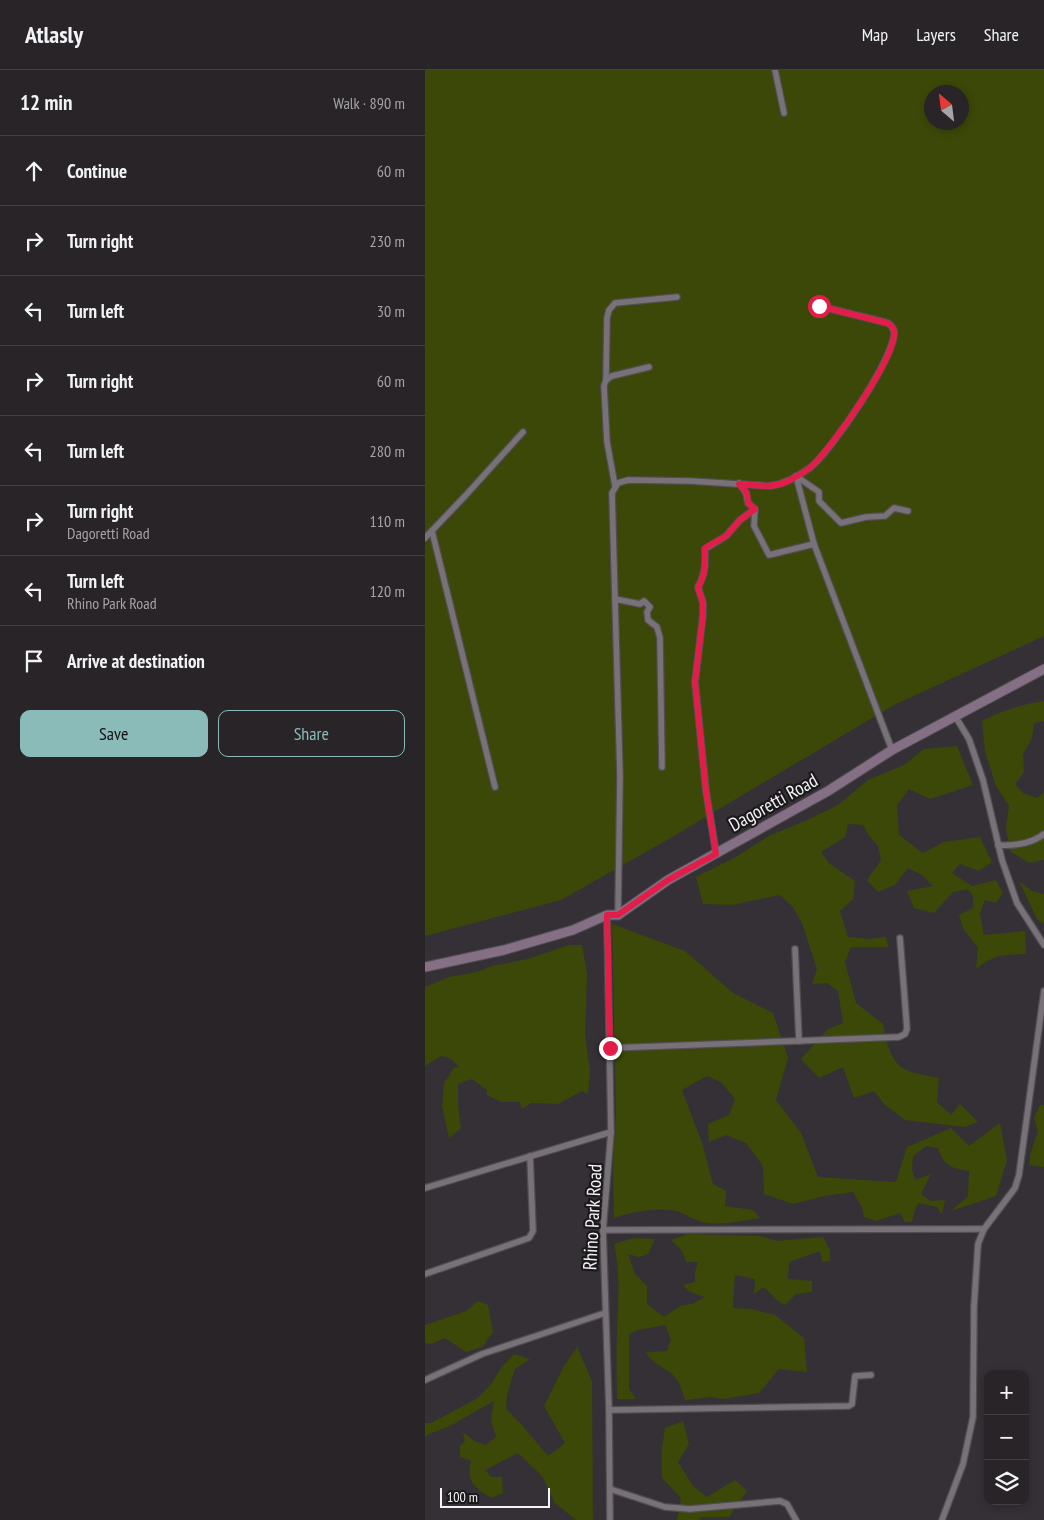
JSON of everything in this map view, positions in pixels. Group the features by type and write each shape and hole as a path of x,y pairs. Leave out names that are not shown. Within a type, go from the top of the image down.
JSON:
{"main road":[{"name":"Dagoretti Road","path":"618,915 668,880 827,791 892,750 1044,669"},
{"path":"425,967 504,950 573,930 607,915 618,915"}],"street":[{"path":"775,70 784,113"},
{"path":"615,486 607,442 604,386 606,380 607,318 609,310 615,303 677,297"},
{"path":"618,915 620,776 611,493 615,486 622,481 628,480 690,480 770,486 779,485 812,466 856,411 892,347 894,333 893,326 887,323 819,306"},
{"path":"606,380 612,376 649,367"},
{"path":"425,538 523,432"},
{"path":"796,476 819,492 819,501 841,523 866,517 885,516 894,508 908,511"},
{"path":"796,476 814,544 892,750"},
{"path":"739,484 747,493 748,503 755,509 755,526 769,555 814,544"},
{"path":"716,854 706,791 695,682 703,615 703,603 698,588 704,578 705,548 726,536 740,520 755,509"},
{"path":"432,531 495,787"},
{"path":"615,599 640,604 643,601 650,607 647,612 648,620 657,627 660,638 663,767"},
{"path":"955,716 969,739 983,780 998,845 1017,903 1044,945"},
{"path":"998,845 1014,846 1039,838 1044,834"},
{"name":"Rhino Park Road","path":"607,915 611,1132 603,1230 609,1410 610,1520"},
{"path":"610,1048 893,1038 905,1034 907,1029 900,938"},
{"path":"795,948 799,1042"},
{"path":"942,1520 963,1464 973,1417 974,1306 978,1244 984,1229 1015,1188 1019,1175 1044,991"},
{"path":"425,1188 611,1132"},
{"path":"425,1274 529,1238 533,1231 530,1156"},
{"path":"603,1230 984,1229"},
{"path":"425,1380 482,1354 605,1313"},
{"path":"609,1410 849,1406 852,1404 855,1376 871,1375"},
{"path":"609,1489 665,1507 690,1510 780,1501 787,1504 796,1520"}],"green space":[{"path":"425,70 1044,70 1044,636 894,705 667,840 561,900 425,936"},
{"path":"1044,701 1044,721 1034,723 1032,738 1023,754 1024,772 1015,784 1023,793 1037,798 1044,792 1044,860 1029,863 1010,851 1006,828 1009,806 996,786 985,752 982,721 1012,708"},
{"path":"957,746 973,785 930,799 909,789 897,805 899,835 923,853 944,842 980,837 992,862 979,871 960,864 952,873 972,886 996,880 1003,893 996,903 985,900 980,913 984,935 1025,931 1026,954 999,956 976,969 978,948 963,928 959,915 973,908 973,896 968,889 953,892 934,913 914,908 907,891 933,886 922,875 908,868 895,885 878,892 867,880 881,860 878,846 863,825 848,824 845,837 821,852 830,864 855,881 853,899 840,911 848,937 870,939 886,937 888,947 851,947 845,962 856,1003 883,1024 891,1053 901,1067 914,1073 939,1078 937,1102 951,1115 960,1104 978,1122 965,1127 905,1120 884,1104 874,1091 854,1098 843,1067 819,1078 801,1059 828,1029 843,1023 838,991 827,983 812,984 817,969 802,923 793,907 780,895 732,905 703,904 696,877 734,858 771,835 838,805 868,780 904,765 924,749"},
{"path":"1019,881 1032,891 1044,894 1044,924 1037,919"},
{"path":"612,924 685,951 733,993 773,1013 788,1058 776,1100 801,1133 818,1177 896,1182 907,1147 951,1128 969,1146 1000,1123 1007,1160 996,1196 951,1211 968,1196 969,1171 957,1169 949,1165 943,1159 938,1148 926,1146 913,1156 912,1170 915,1180 931,1174 921,1194 931,1201 945,1200 942,1214 937,1207 918,1203 912,1222 905,1222 900,1213 876,1221 864,1217 862,1207 853,1192 824,1196 793,1204 764,1194 763,1166 746,1143 726,1135 709,1142 708,1124 729,1115 735,1099 721,1082 707,1076 682,1090 702,1143 713,1184 726,1191 725,1206 753,1210 760,1218 731,1223 709,1223 698,1221 674,1210 656,1210 642,1211 614,1218 613,1167 616,1112"},
{"path":"569,945 582,945 587,974 585,1034 590,1071 588,1094 582,1091 558,1104 531,1103 522,1109 520,1102 501,1102 487,1095 487,1090 472,1079 458,1084 461,1128 449,1138 442,1106 444,1083 454,1068 459,1067 450,1058 441,1056 425,1066 425,987 449,977 528,959"},
{"path":"1040,1105 1044,1105 1044,1167 1029,1165 1030,1155 1038,1131 1034,1118"},
{"path":"688,1234 760,1236 777,1241 823,1237 830,1250 830,1261 822,1262 820,1251 789,1262 788,1279 812,1281 812,1292 796,1294 785,1305 763,1287 754,1294 755,1279 735,1275 733,1308 751,1309 775,1315 804,1338 807,1372 779,1369 759,1393 724,1399 712,1397 685,1400 675,1377 653,1361 646,1352 667,1351 671,1339 665,1325 638,1330 629,1334 629,1389 636,1399 617,1399 618,1277 614,1244 634,1238 655,1239 648,1254 639,1257 628,1254 635,1274 647,1286 647,1304 664,1317 680,1306 692,1304 705,1297 690,1292 683,1285 695,1282 698,1262 686,1262 682,1251 671,1240"},
{"path":"478,1301 488,1305 493,1332 482,1347 466,1352 445,1338 431,1344 425,1343 425,1325 466,1311"},
{"path":"577,1347 592,1381 593,1520 576,1520 555,1503 542,1476 518,1453 485,1470 491,1477 502,1477 503,1493 491,1498 476,1487 470,1474 471,1461 460,1457 460,1446 465,1441 463,1432 474,1441 486,1445 496,1437 491,1420 494,1401 450,1426 425,1437 425,1423 431,1423 478,1398 514,1354 530,1359 515,1369 507,1395 506,1409 548,1456 565,1443 544,1406 564,1366"},
{"path":"683,1421 689,1444 678,1462 693,1486 707,1497 735,1480 747,1491 729,1517 701,1517 699,1520 677,1520 681,1498 662,1478 662,1448 665,1428"}],"route":[{"path":"610,1048 607,915 618,915 668,880 716,854 706,791 695,682 703,615 703,603 698,588 704,578 705,548 726,536 740,520 755,509 748,503 747,493 739,484 779,485 812,466 856,411 892,347 893,326 875,319 819,306"}]}
